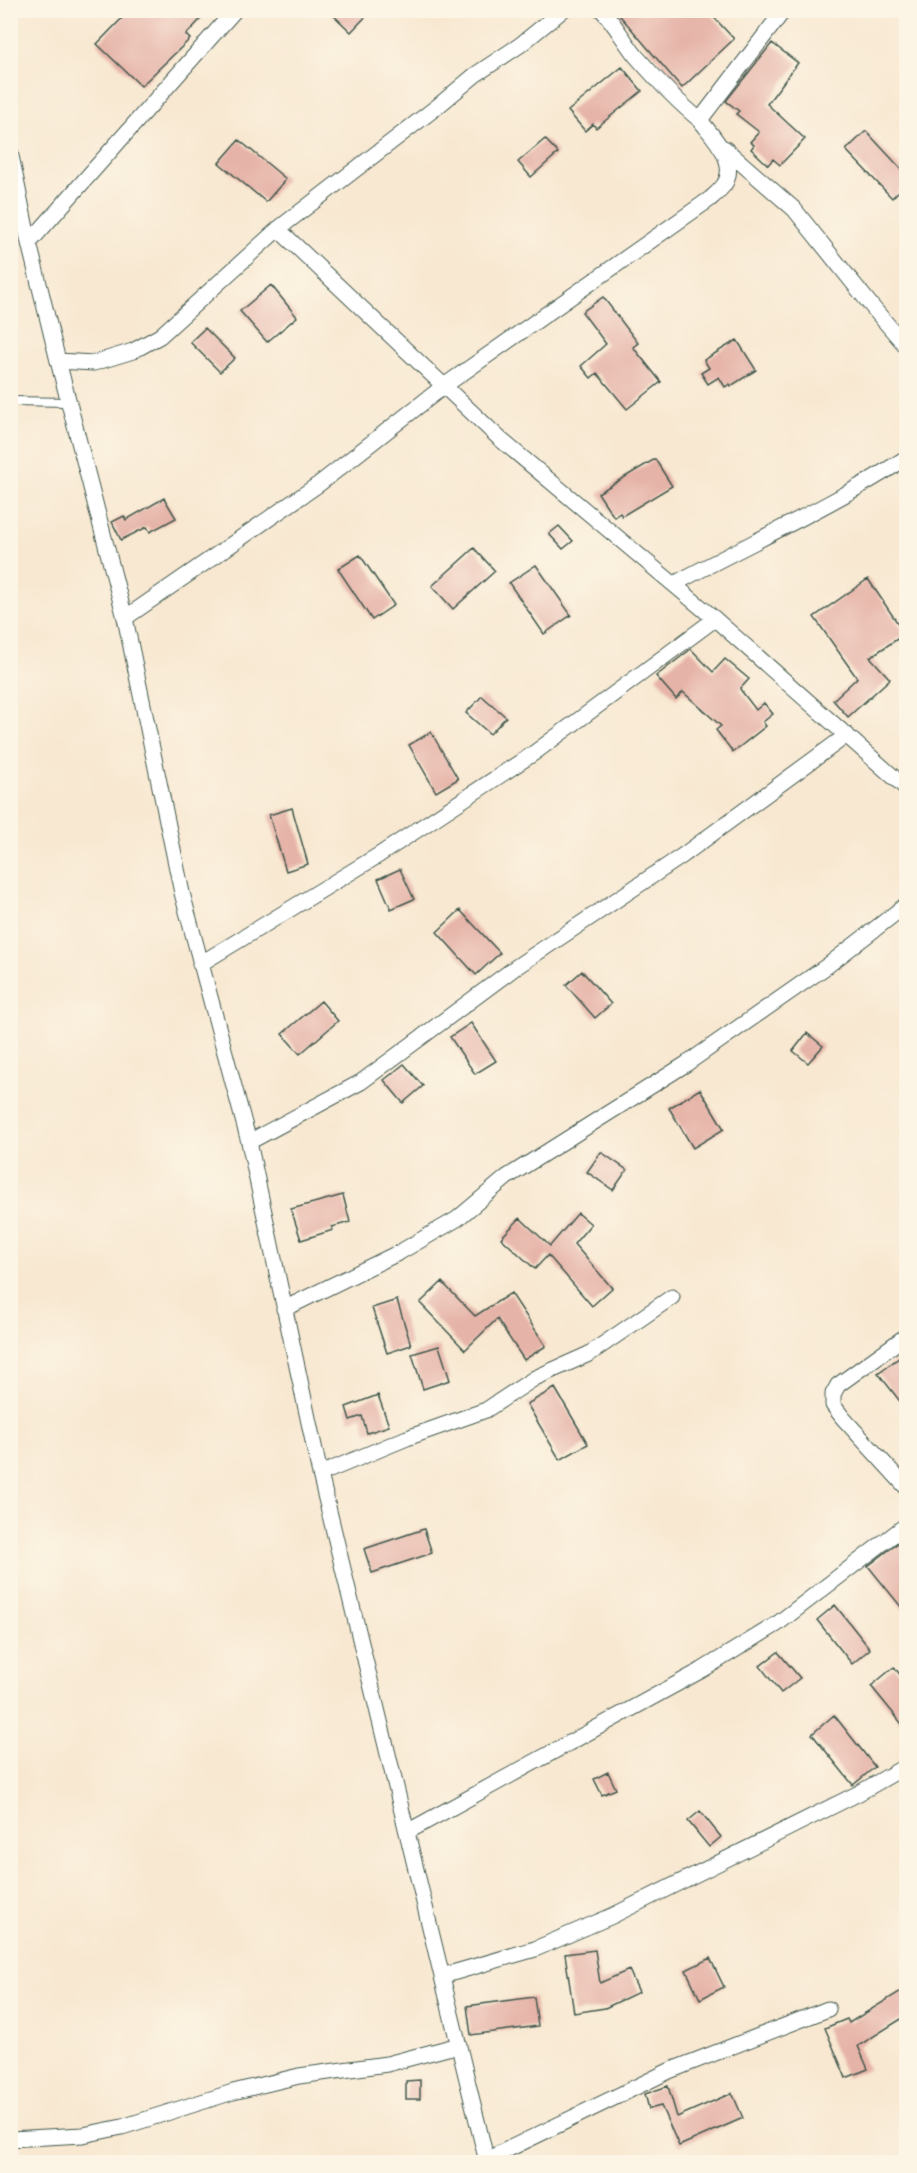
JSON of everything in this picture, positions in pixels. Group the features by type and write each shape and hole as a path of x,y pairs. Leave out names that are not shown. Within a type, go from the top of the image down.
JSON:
{"street":[{"path":"29,243 235,10"},
{"path":"58,361 93,363 133,351 160,336 278,229 475,75 520,45 564,10"},
{"path":"125,618 319,484 444,386 710,200 725,183 728,168 726,157 718,143 700,120 681,105 659,82 602,10"},
{"path":"700,120 775,14"},
{"path":"718,143 794,209 874,309 906,345"},
{"path":"10,151 29,243 58,361 125,618 182,893 249,1142 320,1474 486,2161 669,2071 828,2009"},
{"path":"278,229 500,439 715,619 906,788"},
{"path":"674,584 867,483 906,458"},
{"path":"200,963 379,855 524,759 715,619"},
{"path":"249,1142 361,1082 516,967 682,856 847,735"},
{"path":"284,1309 400,1252 457,1219 507,1176 686,1064 827,966 906,905"},
{"path":"320,1474 407,1438 486,1410 535,1378 589,1354 672,1297"},
{"path":"906,1336 838,1385 833,1394 833,1405 843,1418 906,1487"},
{"path":"407,1832 702,1670 777,1624 906,1525"},
{"path":"442,1976 536,1949 612,1916 858,1794 906,1766"},
{"path":"10,2139 83,2135 122,2127 233,2092 299,2076 387,2064 459,2045"}],"lane":[{"path":"10,401 69,402"}],"building":[{"path":"130,10 209,10 186,35 190,39 141,86 97,44"},
{"path":"328,10 372,10 351,32"},
{"path":"615,10 707,10 734,39 682,88"},
{"path":"772,43 798,63 767,104 805,139 780,165 773,159 768,165 751,149 754,145 750,142 759,132 736,114 739,111 726,101"},
{"path":"622,67 642,91 596,128 593,124 585,131 568,111"},
{"path":"866,131 906,174 906,184 892,198 846,150"},
{"path":"545,139 558,153 531,177 518,162"},
{"path":"239,140 286,179 266,202 219,163"},
{"path":"271,285 297,317 267,342 240,311"},
{"path":"603,297 638,343 633,347 661,382 627,409 597,373 591,378 581,366 606,344 582,312"},
{"path":"205,328 235,358 220,372 190,342"},
{"path":"737,340 756,370 731,386 730,384 725,387 719,377 708,384 701,373 709,368 704,360"},
{"path":"655,459 672,486 622,516 620,513 614,517 598,493"},
{"path":"164,498 176,518 150,532 147,527 121,540 112,522 124,516 126,520"},
{"path":"559,526 573,541 563,549 549,534"},
{"path":"474,548 495,571 453,609 432,586"},
{"path":"360,555 394,605 372,620 338,569"},
{"path":"536,565 571,615 544,634 509,583"},
{"path":"868,579 905,634 870,657 890,679 848,717 833,700 857,678 814,617"},
{"path":"691,649 713,672 725,659 749,679 740,689 756,710 764,703 773,714 763,722 766,726 733,752 716,730 721,726 683,692 676,699 656,676"},
{"path":"482,696 506,717 490,734 466,713"},
{"path":"431,732 458,779 436,792 409,745"},
{"path":"292,808 308,864 286,871 269,815"},
{"path":"400,869 414,899 391,909 378,879"},
{"path":"460,910 500,953 476,975 437,932"},
{"path":"582,971 611,1004 595,1018 566,985"},
{"path":"321,1001 338,1021 300,1054 282,1034"},
{"path":"471,1023 496,1061 475,1074 450,1037"},
{"path":"807,1033 823,1046 808,1063 793,1051"},
{"path":"404,1064 423,1086 403,1103 384,1080"},
{"path":"700,1089 724,1129 693,1148 669,1108"},
{"path":"601,1152 627,1170 613,1190 587,1172"},
{"path":"343,1195 350,1222 301,1240 291,1209"},
{"path":"578,1213 591,1224 574,1244 612,1288 592,1306 548,1255 535,1269 501,1238 520,1218 550,1246"},
{"path":"442,1282 475,1316 511,1293 546,1346 524,1360 497,1319 465,1350 420,1303"},
{"path":"397,1300 411,1345 387,1353 372,1308"},
{"path":"439,1346 450,1380 423,1389 412,1354"},
{"path":"906,1353 906,1409 878,1373"},
{"path":"555,1388 588,1444 560,1460 527,1404"},
{"path":"378,1395 389,1426 367,1433 362,1416 350,1420 346,1407"},
{"path":"424,1529 432,1553 372,1573 364,1549"},
{"path":"906,1537 906,1613 868,1566"},
{"path":"835,1605 870,1649 852,1664 817,1620"},
{"path":"778,1652 800,1678 781,1693 760,1666"},
{"path":"894,1667 906,1682 906,1729 871,1686"},
{"path":"834,1715 875,1767 853,1785 812,1734"},
{"path":"608,1772 616,1789 602,1795 594,1779"},
{"path":"700,1811 721,1837 709,1847 688,1821"},
{"path":"595,1950 600,1983 629,1970 639,1992 605,2008 574,2013 565,1954"},
{"path":"710,1958 724,1987 700,1999 686,1970"},
{"path":"906,1988 906,2016 858,2046 868,2069 846,2078 825,2028 847,2019 849,2023"},
{"path":"534,1997 538,2026 471,2035 467,2006"},
{"path":"420,2080 420,2099 406,2099 406,2081"},
{"path":"668,2086 677,2117 732,2093 743,2118 679,2146 661,2106 649,2109 645,2094"}]}
